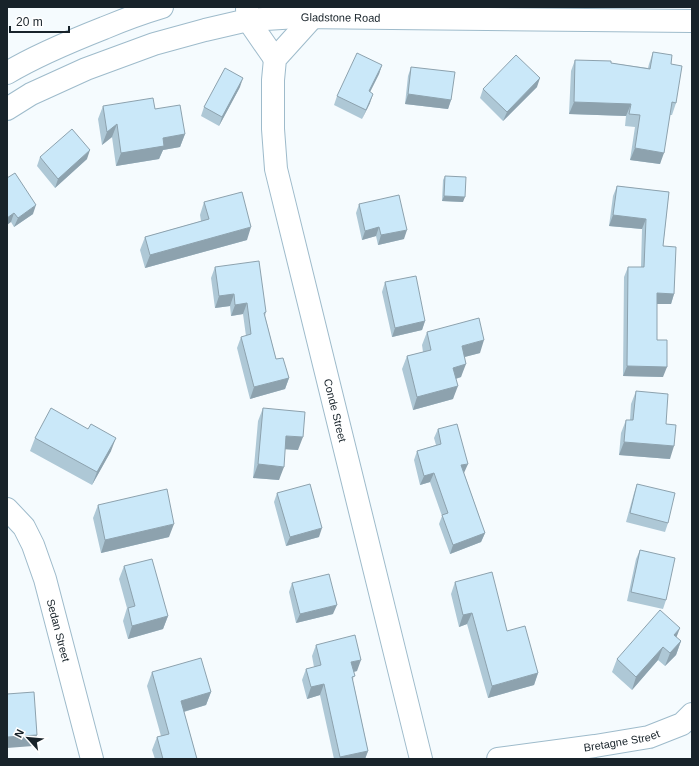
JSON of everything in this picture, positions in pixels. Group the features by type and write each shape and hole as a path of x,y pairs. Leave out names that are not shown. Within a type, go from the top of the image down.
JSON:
{"street":[{"path":"7,73 18,66 75,39 146,11 162,7"},
{"path":"248,14 275,59 312,12"},
{"name":"Gladstone Road","path":"7,109 31,94 86,69 154,44 205,30 248,14 298,17 312,12 691,18"},
{"name":"Conde Street","path":"275,59 273,80 273,130 276,169 422,759"},
{"name":"Sedan Street","path":"7,509 24,527 33,545 46,579 92,759"},
{"name":"Bretagne Street","path":"498,759 649,737 682,724 692,714"}],"building":[{"path":"653,52 672,55 671,64 682,66 676,103 672,102 664,153 635,148 640,115 629,114 631,104 574,102 575,60 611,61 611,63 650,69"},
{"path":"357,53 382,65 369,91 373,94 366,110 337,96"},
{"path":"516,55 540,78 507,112 483,89"},
{"path":"411,67 455,72 451,100 408,94"},
{"path":"225,68 243,78 222,117 204,107"},
{"path":"153,98 155,109 180,105 185,134 163,138 164,146 121,153 117,124 107,132 103,106"},
{"path":"72,129 90,150 58,179 40,157"},
{"path":"15,173 36,205 18,218 14,213 7,218 7,178"},
{"path":"445,176 466,177 465,197 444,196"},
{"path":"617,186 669,192 663,246 676,247 674,294 657,293 657,340 667,340 667,367 627,366 628,267 644,267 646,219 613,215"},
{"path":"242,192 251,227 150,255 145,237 209,219 204,202"},
{"path":"399,195 407,230 381,235 379,227 365,231 359,204"},
{"path":"259,261 266,312 264,313 276,359 283,358 289,378 254,387 241,337 251,334 247,303 235,305 234,294 219,296 215,267"},
{"path":"416,276 425,321 395,328 385,282"},
{"path":"479,318 484,340 462,346 466,364 453,368 458,386 417,397 407,356 431,350 427,332"},
{"path":"636,391 668,394 666,424 676,425 674,446 624,442 626,420 633,420"},
{"path":"51,408 88,429 91,424 116,438 97,472 35,438"},
{"path":"263,408 305,412 303,437 286,436 284,467 258,464"},
{"path":"457,424 468,464 461,465 485,533 453,545 442,515 448,513 434,473 424,476 417,451 441,444 438,429"},
{"path":"310,484 322,528 290,537 277,493"},
{"path":"637,484 675,493 668,523 630,513"},
{"path":"167,489 174,524 105,540 98,505"},
{"path":"640,550 675,558 666,600 631,592"},
{"path":"152,559 168,616 132,626 128,608 135,606 124,566"},
{"path":"492,572 507,631 525,626 538,673 492,686 472,613 463,615 455,582"},
{"path":"329,574 337,605 300,614 292,583"},
{"path":"660,610 680,628 674,635 681,641 670,653 663,647 636,677 617,659"},
{"path":"355,635 361,660 351,662 355,676 352,677 368,751 340,757 324,684 311,687 306,669 321,665 316,645"},
{"path":"201,658 211,692 181,701 197,759 163,759 157,737 169,734 152,672"},
{"path":"34,692 37,735 7,737 7,694"}]}
